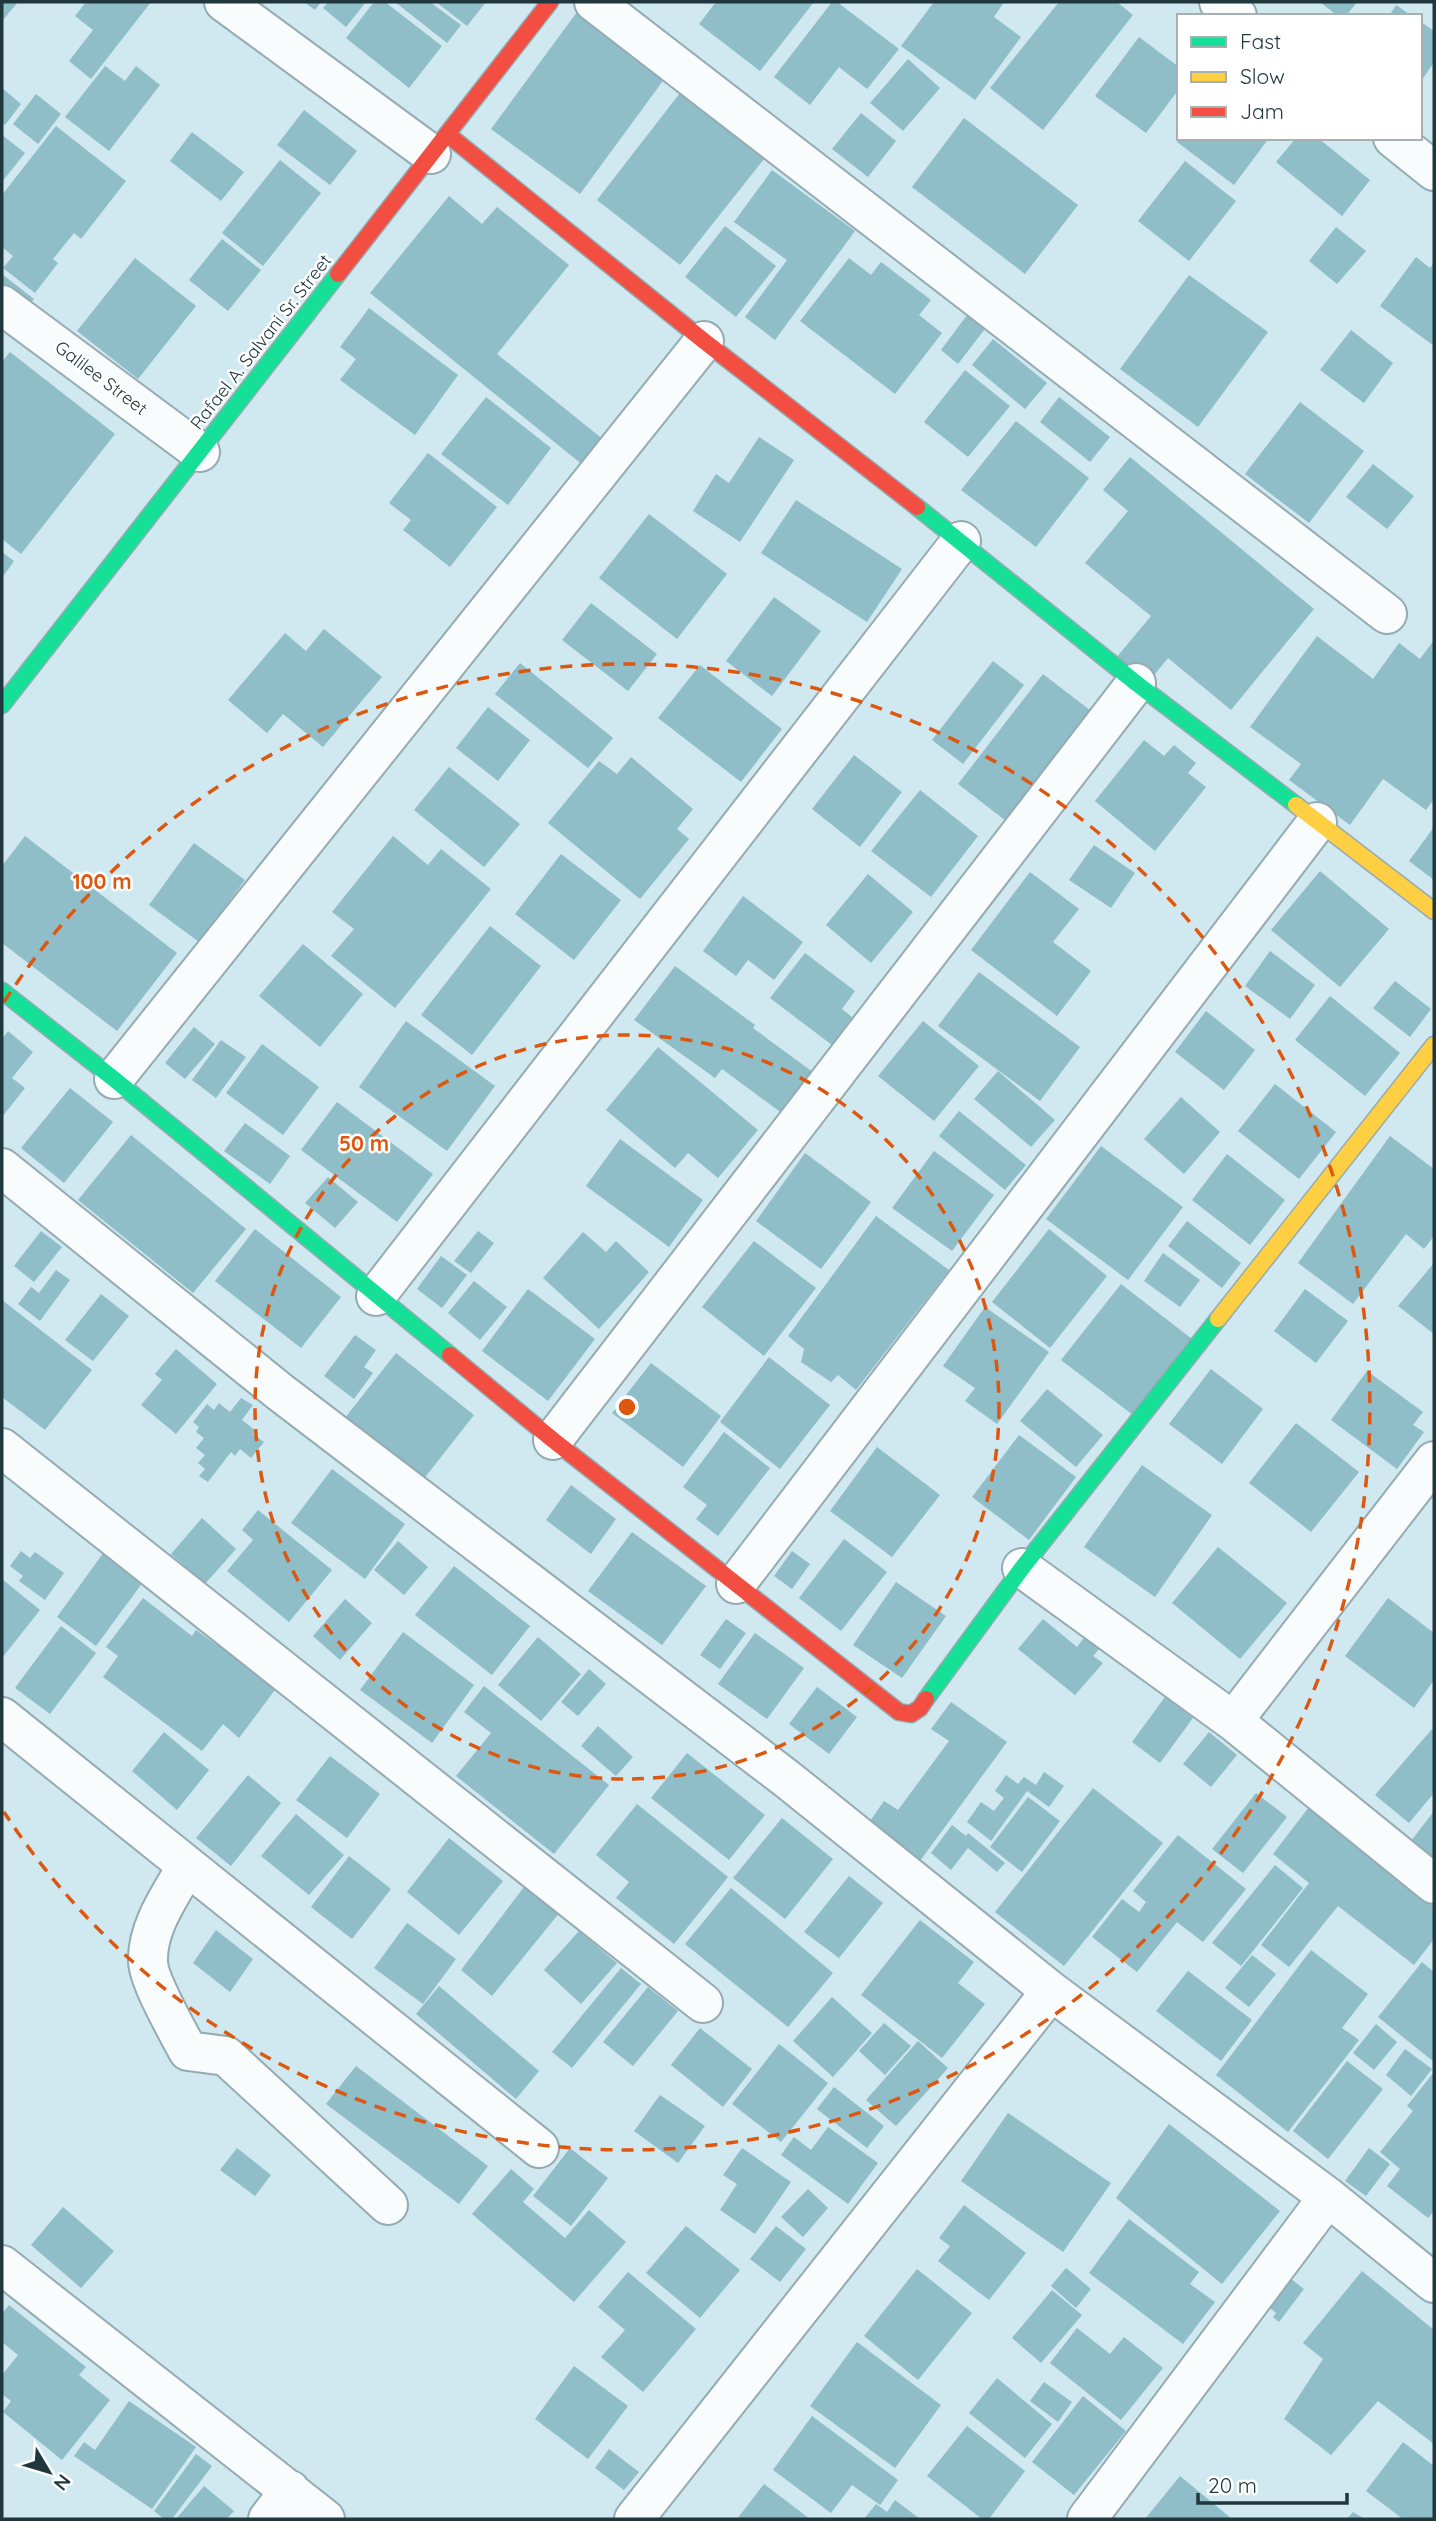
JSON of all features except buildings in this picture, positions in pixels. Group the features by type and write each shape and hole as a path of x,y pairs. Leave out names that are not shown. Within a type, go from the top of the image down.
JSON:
{"street":[{"path":"225,2 439,144 704,341 961,541 1136,683 1434,911"},
{"name":"Rafael A. Salvani Sr. Street","path":"2,705 551,2"},
{"path":"594,2 1387,614"},
{"path":"1219,2 1234,14"},
{"path":"1395,140 1434,171"},
{"name":"Galilee Street","path":"2,305 200,452"},
{"path":"114,1079 704,341"},
{"path":"376,1297 961,541"},
{"path":"553,1440 1136,683"},
{"path":"736,1584 1317,822"},
{"path":"2,991 114,1079 553,1440 899,1712 911,1714 920,1707 1022,1568 1434,1045"},
{"path":"2,1168 280,1392 787,1779 1051,1991 1328,2197 1434,2283"},
{"path":"2,1448 703,2003"},
{"path":"1233,1721 1434,1461"},
{"path":"1022,1568 1233,1721 1434,1884"},
{"path":"2,1717 539,2148"},
{"path":"187,1866 155,1925 147,1962 158,1992 188,2051 226,2056 388,2205"},
{"path":"634,2519 1051,1991"},
{"path":"1087,2519 1328,2197"},
{"path":"2,2265 279,2505 325,2519"}],"traffic: fast":[{"path":"2,705 338,274"},
{"path":"917,507 1136,683 1296,805"},
{"path":"2,991 114,1079 450,1355"},
{"path":"926,1699 1022,1568 1218,1319"}],"traffic: slow":[{"path":"1296,805 1434,911"},
{"path":"1218,1319 1434,1045"}],"traffic: jam":[{"path":"338,274 550,2"},
{"path":"447,134 704,341 917,507"},
{"path":"450,1355 553,1440 899,1712 911,1714 920,1708 926,1699"}]}
